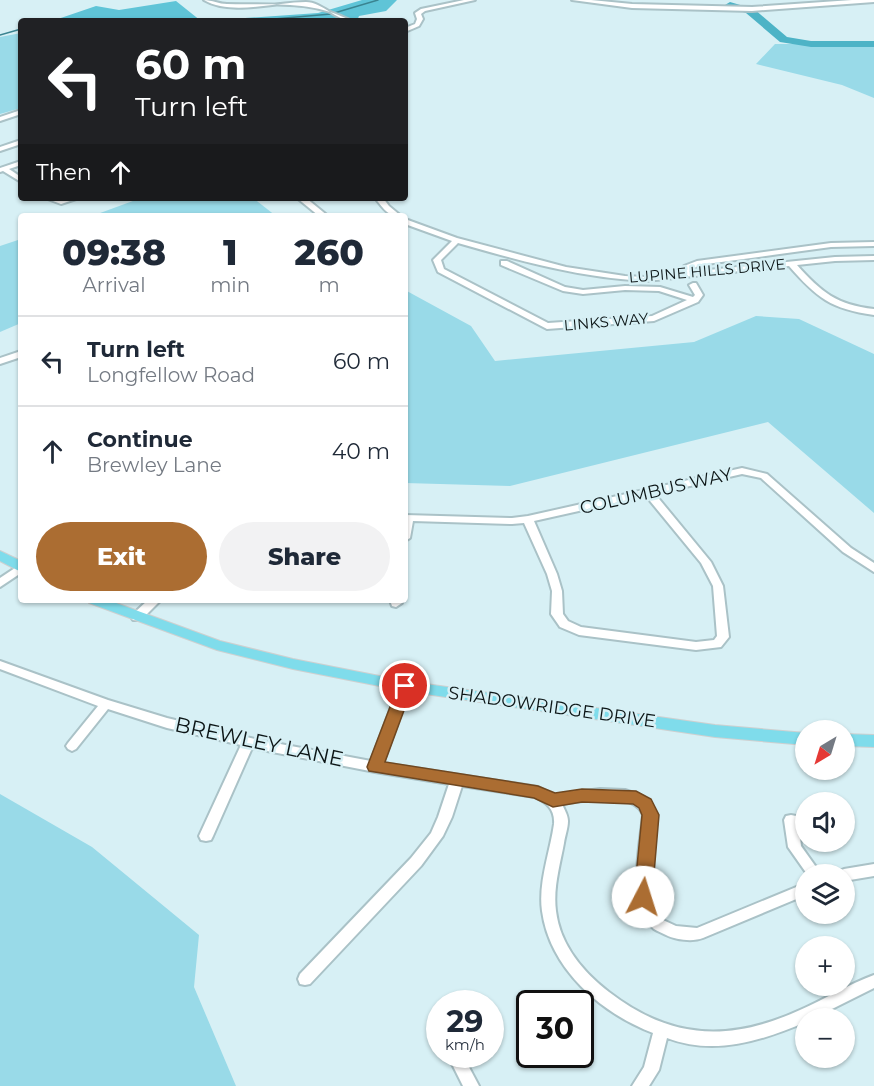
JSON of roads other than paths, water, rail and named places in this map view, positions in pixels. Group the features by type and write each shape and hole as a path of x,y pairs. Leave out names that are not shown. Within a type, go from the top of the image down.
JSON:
{"main road":[{"path":"0,555 18,565"},
{"name":"SHADOWRIDGE DRIVE","path":"102,603 228,648 293,664 405,686 715,731 795,738"},
{"path":"855,740 874,741"}],"street":[{"path":"207,0 224,6 308,0 346,18"},
{"path":"408,29 417,25 420,19 418,14 423,9 472,0"},
{"path":"575,0 632,6 752,9 874,0"},
{"path":"0,119 18,113"},
{"path":"0,148 18,143"},
{"path":"2,169 18,164"},
{"path":"2,169 18,178"},
{"path":"305,201 320,213"},
{"path":"381,201 393,213"},
{"name":"LUPINE HILLS DRIVE","path":"408,222 457,240 557,268 600,277 646,279 874,258"},
{"name":"LINKS WAY","path":"457,240 437,260 441,270 547,326 654,318 695,300"},
{"path":"688,275 685,272 687,268 697,263 831,244 874,244"},
{"path":"504,262 563,289 573,291 660,289 695,300 699,295 693,285"},
{"path":"791,264 814,290 832,303 846,308 874,312"},
{"path":"0,361 18,355"},
{"name":"COLUMBUS WAY","path":"408,518 528,519 742,471 764,476 847,550 874,568"},
{"path":"528,519 552,573 557,614 564,624 579,631 696,646 717,645 723,637 718,586 706,562 649,493"},
{"path":"0,583 18,569"},
{"path":"137,617 152,603"},
{"name":"BREWLEY LANE","path":"0,665 105,705 168,723 375,767 538,792 553,800"},
{"path":"375,767 405,686"},
{"path":"72,746 105,705"},
{"path":"206,836 249,742"},
{"path":"305,979 416,862 436,836 457,780"},
{"path":"795,894 698,934 682,935 660,926 648,912 643,897 650,815 645,804 636,798 609,795 582,795 553,800 561,819 549,885 549,914 559,944 587,985 612,1005 661,1030 706,1039 731,1039 784,1024 874,981"},
{"path":"791,820 795,847 807,864"},
{"path":"855,873 874,870"},
{"path":"640,1086 651,1070 661,1030"},
{"path":"461,1068 471,1086"}],"waterway":[{"path":"285,18 331,14 378,0"},
{"path":"730,5 750,11 784,40 811,44 874,44"},
{"path":"0,35 18,30"}]}
